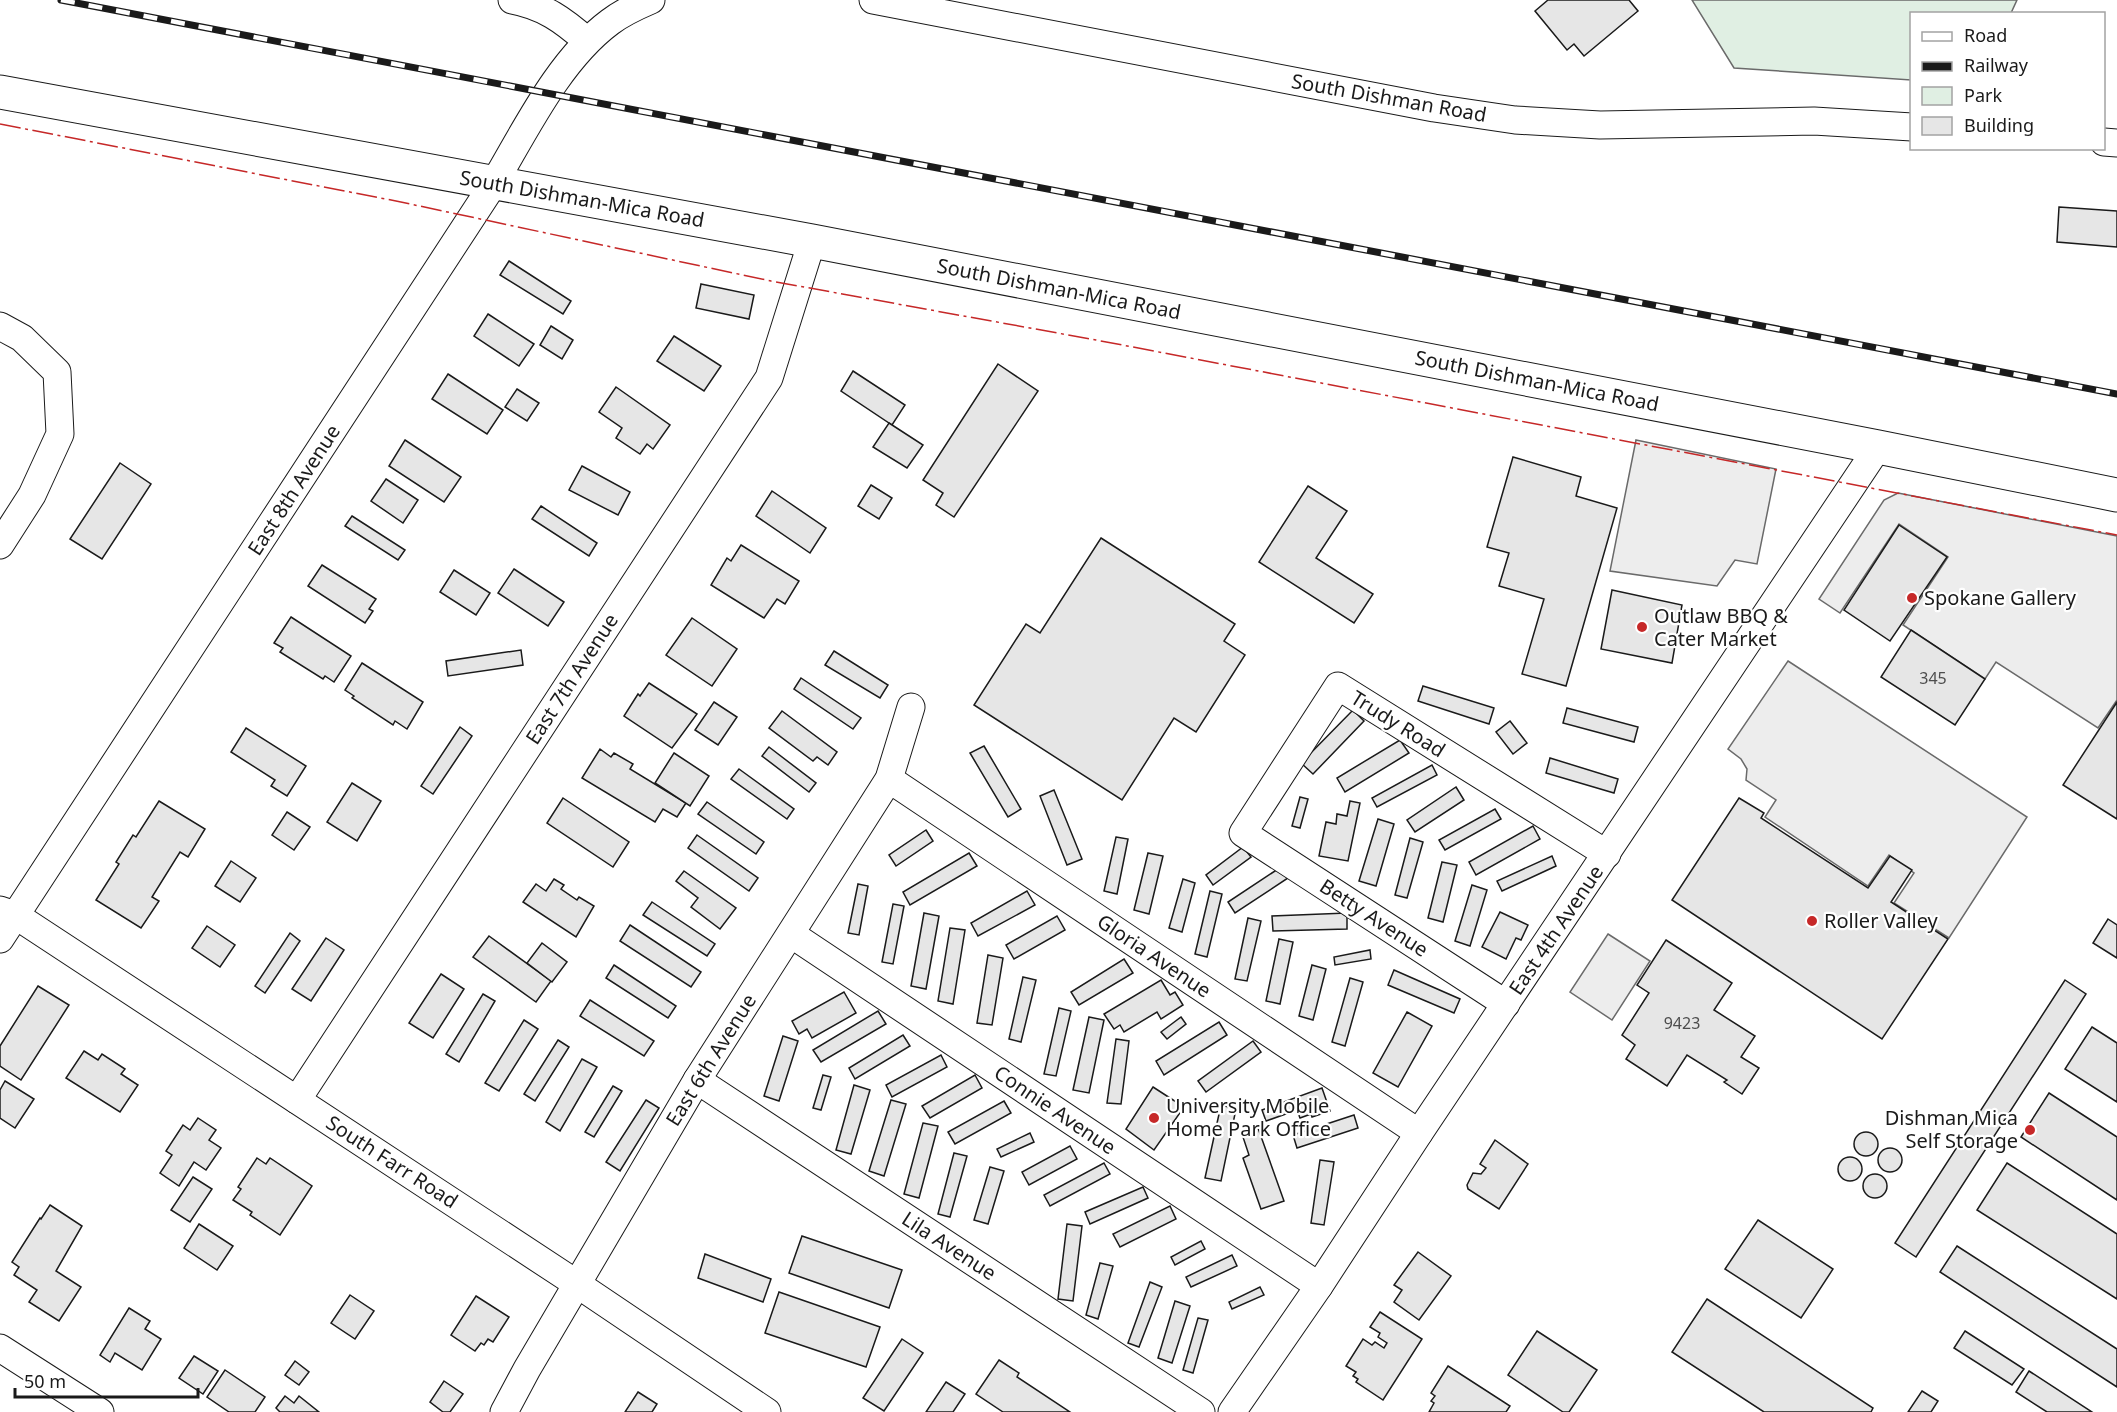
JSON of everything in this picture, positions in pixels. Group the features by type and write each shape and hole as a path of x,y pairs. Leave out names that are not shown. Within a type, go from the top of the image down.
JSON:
{"main road":[{"name":"South Dishman-Mica Road","path":"0,92 812,241 2117,495"}],"street":[{"path":"512,0 548,11 587,41 628,10 651,0"},
{"name":"South Dishman Road","path":"873,0 1434,108 1515,120 1600,125 1814,121 1910,127"},
{"name":"East 8th Avenue","path":"0,939 8,912 494,183 549,93 587,41"},
{"name":"East 7th Avenue","path":"297,1100 769,378 812,241"},
{"path":"0,326 22,338 57,372 60,434 32,495 0,545"},
{"name":"East 4th Avenue","path":"1232,1412 1319,1286 1878,447"},
{"name":"Trudy Road","path":"1243,833 1338,686 1607,854"},
{"name":"East 6th Avenue","path":"504,1412 697,1080 889,779 911,708"},
{"name":"Gloria Avenue","path":"889,779 1419,1133"},
{"name":"Betty Avenue","path":"1243,833 1506,1004"},
{"name":"South Farr Road","path":"0,892 8,912 577,1284 767,1412"},
{"name":"Connie Avenue","path":"791,934 1319,1286"},
{"name":"Lila Avenue","path":"697,1080 1201,1412"},
{"path":"0,1348 100,1412"}],"green space":[{"path":"1692,0 2017,0 2011,12 1910,12 1910,80 1734,68"}],"shaded area":[{"path":"1636,440 1776,469 1757,564 1735,560 1717,586 1610,571"},
{"path":"1898,493 2117,536 2117,700 2098,728 1996,662 1985,679 1903,625 1948,557 1899,524 1840,613 1819,599 1884,500"},
{"path":"1788,661 2027,817 1949,938 1894,903 1914,873 1889,855 1868,886 1765,817 1776,800 1746,780 1747,769 1741,759 1728,749"},
{"path":"1608,934 1650,961 1612,1020 1570,992"}],"building":[{"path":"1548,0 1629,0 1638,11 1584,56 1574,44 1567,50 1535,11"},
{"path":"2059,207 2117,211 2117,247 2057,242"},
{"path":"509,261 571,301 563,314 500,275"},
{"path":"701,284 754,295 749,319 696,308"},
{"path":"488,314 534,344 519,366 474,336"},
{"path":"551,326 573,340 562,359 540,345"},
{"path":"674,336 721,366 704,391 657,361"},
{"path":"998,364 1038,391 954,517 936,505 943,493 923,480"},
{"path":"853,371 905,405 892,425 841,391"},
{"path":"448,374 503,410 487,434 432,399"},
{"path":"616,387 670,425 653,449 647,444 640,454 616,438 622,428 599,412"},
{"path":"517,389 539,403 527,421 505,407"},
{"path":"889,423 923,445 907,468 873,447"},
{"path":"405,440 461,477 444,502 389,466"},
{"path":"1513,457 1581,477 1576,496 1617,508 1566,686 1522,674 1544,599 1499,586 1509,553 1487,547"},
{"path":"120,463 151,484 102,559 70,539"},
{"path":"582,466 630,492 618,515 569,490"},
{"path":"386,479 418,500 403,523 371,501"},
{"path":"871,485 892,498 879,519 858,506"},
{"path":"1308,486 1347,511 1316,558 1373,594 1354,623 1259,562"},
{"path":"772,491 826,528 810,553 756,516"},
{"path":"541,506 597,543 589,556 532,519"},
{"path":"352,516 405,550 398,560 345,526"},
{"path":"1899,525 1947,557 1890,641 1844,610"},
{"path":"1101,538 1235,624 1224,641 1245,655 1196,732 1174,718 1122,800 974,705 1026,624 1040,633"},
{"path":"741,545 799,581 785,604 777,599 764,618 711,585 727,558 731,561"},
{"path":"322,565 376,599 369,609 373,611 365,623 308,586"},
{"path":"514,569 564,602 548,626 498,593"},
{"path":"454,570 490,593 476,615 440,592"},
{"name":"Outlaw BBQ & Cater Market","path":"1612,590 1682,605 1672,663 1601,649"},
{"path":"291,617 351,656 334,682 325,676 323,679 280,652 283,648 274,643"},
{"path":"692,618 737,649 712,686 666,655"},
{"path":"1911,630 1985,679 1955,725 1881,677"},
{"path":"521,650 523,665 448,676 446,661"},
{"path":"834,651 888,685 880,698 825,665"},
{"path":"362,663 423,702 407,729 395,721 393,725 352,698 354,696 345,690"},
{"path":"801,678 861,718 853,729 794,689"},
{"path":"649,683 697,714 672,748 624,716 638,694 640,696"},
{"path":"1423,686 1494,708 1489,724 1418,701"},
{"path":"714,702 737,717 718,745 695,730"},
{"path":"2117,702 2117,819 2063,785"},
{"path":"1567,708 1638,727 1634,742 1563,723"},
{"path":"1353,710 1364,721 1313,774 1301,763"},
{"path":"782,711 837,752 828,765 817,757 813,761 769,728"},
{"path":"1510,721 1527,743 1513,754 1496,732"},
{"path":"460,727 472,736 433,794 421,786"},
{"path":"246,728 306,766 287,796 271,786 275,780 231,752"},
{"path":"1400,740 1409,753 1345,792 1337,778"},
{"path":"984,746 1021,809 1008,817 970,753"},
{"path":"769,747 816,783 809,792 762,756"},
{"path":"600,749 611,757 614,753 633,764 630,769 686,803 677,817 663,809 655,822 582,778"},
{"path":"674,753 709,776 690,806 655,783"},
{"path":"1550,758 1618,779 1614,793 1546,773"},
{"path":"1432,765 1437,775 1377,807 1372,798"},
{"path":"739,769 794,809 787,819 731,779"},
{"path":"352,783 381,801 357,841 327,822"},
{"path":"1456,787 1464,800 1415,832 1407,820"},
{"path":"1054,790 1082,859 1067,865 1040,796"},
{"path":"1300,797 1308,799 1300,828 1292,826"},
{"path":"563,798 629,842 613,867 547,823"},
{"name":"Roller Valley","path":"1739,798 1764,813 1761,818 1868,888 1890,856 1912,870 1891,902 1948,939 1882,1039 1672,900"},
{"path":"159,801 205,829 188,857 180,852 152,897 159,901 141,928 96,900 119,864 116,862 133,835 136,837"},
{"path":"1350,801 1360,803 1348,861 1319,856 1326,822 1336,824 1337,814 1347,816"},
{"path":"707,802 764,842 756,854 698,814"},
{"path":"1495,809 1501,819 1445,850 1439,840"},
{"path":"287,812 310,827 294,850 272,835"},
{"path":"1378,819 1394,824 1376,886 1359,881"},
{"path":"1533,826 1540,839 1476,875 1469,862"},
{"path":"926,830 933,841 896,866 889,855"},
{"path":"697,835 758,878 749,891 688,848"},
{"path":"1116,837 1128,839 1117,894 1104,891"},
{"path":"1410,838 1423,842 1407,898 1395,895"},
{"path":"1243,847 1251,857 1213,885 1206,875"},
{"path":"969,853 977,866 910,905 903,892"},
{"path":"1148,853 1163,856 1149,914 1134,910"},
{"path":"1552,856 1556,866 1502,891 1497,881"},
{"path":"231,861 256,878 240,902 215,886"},
{"path":"1442,862 1457,865 1443,922 1428,918"},
{"path":"1281,867 1288,878 1235,913 1228,902"},
{"path":"684,871 736,908 720,929 691,907 698,898 676,881"},
{"path":"554,879 564,885 561,889 577,900 579,897 594,906 576,937 523,902 536,884 546,891"},
{"path":"1183,879 1195,883 1182,932 1169,928"},
{"path":"858,884 868,886 859,935 848,933"},
{"path":"1472,885 1487,890 1470,946 1455,941"},
{"path":"1027,891 1035,905 978,936 971,923"},
{"path":"1210,891 1222,894 1207,957 1195,954"},
{"path":"652,902 715,944 707,956 643,915"},
{"path":"893,904 904,906 893,964 882,962"},
{"path":"1500,912 1528,925 1521,940 1516,938 1506,959 1482,947"},
{"path":"924,913 939,916 926,989 911,986"},
{"path":"1347,913 1347,929 1273,931 1272,916"},
{"path":"1057,916 1065,930 1014,959 1006,945"},
{"path":"1248,918 1261,921 1247,981 1235,979"},
{"path":"2108,919 2117,925 2117,958 2093,943"},
{"path":"630,925 701,972 691,987 620,941"},
{"path":"207,926 235,945 220,967 192,948"},
{"path":"950,928 965,930 953,1004 938,1001"},
{"path":"290,933 300,941 265,993 255,986"},
{"path":"489,936 551,981 536,1002 473,957"},
{"path":"326,938 344,950 311,1001 292,989"},
{"path":"1279,939 1293,942 1280,1004 1266,1001"},
{"path":"1666,940 1732,983 1714,1010 1755,1036 1741,1057 1759,1068 1742,1094 1724,1082 1727,1080 1687,1055 1667,1086 1626,1059 1635,1045 1622,1035 1649,993 1637,985"},
{"path":"542,943 567,962 552,982 527,963"},
{"path":"1370,950 1371,959 1335,965 1334,957"},
{"path":"988,955 1003,958 992,1025 977,1023"},
{"path":"1124,959 1133,973 1079,1005 1071,992"},
{"path":"614,965 676,1006 668,1018 606,978"},
{"path":"1312,965 1326,969 1313,1020 1299,1016"},
{"path":"1394,970 1460,999 1454,1013 1388,985"},
{"path":"441,974 464,989 433,1038 409,1023"},
{"path":"1023,977 1036,980 1021,1042 1009,1039"},
{"path":"1350,978 1363,982 1345,1046 1332,1042"},
{"path":"1161,980 1170,995 1175,992 1183,1005 1161,1019 1157,1012 1124,1032 1120,1025 1114,1029 1104,1014"},
{"path":"2065,980 2086,994 1916,1257 1895,1243"},
{"path":"38,986 69,1005 21,1080 0,1066 0,1046"},
{"path":"844,992 856,1013 812,1038 807,1029 799,1034 792,1021"},
{"path":"483,994 495,1001 459,1062 446,1054"},
{"path":"590,1000 654,1041 644,1056 580,1016"},
{"path":"1059,1008 1071,1011 1056,1076 1044,1074"},
{"path":"878,1011 886,1024 821,1062 813,1050"},
{"path":"1407,1012 1432,1026 1398,1087 1373,1073"},
{"path":"1089,1017 1104,1020 1089,1093 1073,1090"},
{"path":"1181,1017 1186,1024 1167,1039 1161,1032"},
{"path":"524,1020 538,1029 499,1091 485,1083"},
{"path":"1219,1022 1227,1035 1164,1075 1156,1061"},
{"path":"2092,1027 2117,1043 2117,1102 2065,1069"},
{"path":"903,1035 910,1046 855,1079 849,1068"},
{"path":"783,1036 798,1041 779,1101 764,1096"},
{"path":"1116,1039 1129,1041 1121,1104 1107,1103"},
{"path":"558,1040 569,1047 535,1101 524,1094"},
{"path":"1253,1041 1261,1052 1206,1092 1198,1081"},
{"path":"84,1051 98,1060 102,1054 125,1069 121,1074 138,1085 120,1112 66,1078"},
{"path":"941,1055 947,1067 892,1097 886,1085"},
{"path":"582,1059 597,1067 560,1131 546,1122"},
{"path":"823,1075 831,1077 821,1110 813,1108"},
{"path":"975,1075 982,1088 930,1118 922,1106"},
{"path":"5,1081 34,1099 15,1128 0,1118 0,1090"},
{"path":"854,1085 870,1090 851,1154 836,1150"},
{"path":"613,1086 622,1091 594,1137 585,1132"},
{"name":"University Mobile Home Park Office","path":"1153,1087 1184,1107 1154,1150 1126,1129"},
{"path":"1322,1088 1330,1111 1300,1118 1297,1110 1266,1121 1262,1110"},
{"path":"2049,1093 2117,1137 2117,1200 2021,1137"},
{"path":"646,1100 659,1108 620,1171 606,1162"},
{"path":"891,1100 906,1104 884,1176 869,1171"},
{"path":"1004,1101 1011,1113 955,1144 948,1132"},
{"path":"1221,1105 1236,1109 1221,1181 1205,1178"},
{"path":"1354,1115 1358,1128 1297,1148 1293,1135"},
{"path":"198,1118 216,1130 209,1140 221,1148 206,1170 194,1162 179,1186 160,1173 172,1155 166,1151 183,1125 190,1130"},
{"path":"923,1123 938,1126 919,1198 904,1194"},
{"path":"1258,1128 1284,1201 1261,1209 1243,1158 1249,1155 1242,1134"},
{"path":"1866,1132 1875,1135 1878,1144 1875,1153 1866,1156 1857,1153 1854,1144 1857,1135"},
{"path":"1030,1133 1034,1142 1001,1157 997,1149"},
{"path":"1495,1140 1528,1164 1499,1209 1468,1189 1467,1185 1473,1173 1481,1174 1486,1168 1480,1164"},
{"path":"1070,1146 1077,1159 1029,1185 1022,1172"},
{"path":"1890,1148 1899,1151 1902,1160 1899,1169 1890,1172 1881,1169 1878,1160 1881,1151"},
{"path":"954,1153 967,1156 950,1217 938,1214"},
{"path":"1850,1157 1859,1160 1862,1169 1859,1178 1850,1181 1841,1178 1838,1169 1841,1160"},
{"path":"257,1158 266,1164 270,1158 312,1186 280,1235 250,1215 252,1212 233,1200 241,1189 238,1187"},
{"path":"1320,1160 1334,1162 1324,1225 1311,1223"},
{"path":"1104,1163 1110,1174 1050,1206 1044,1195"},
{"path":"2007,1163 2117,1234 2117,1299 1977,1210"},
{"path":"990,1167 1004,1171 988,1224 974,1220"},
{"path":"1875,1174 1884,1177 1887,1186 1884,1195 1875,1198 1866,1195 1863,1186 1866,1177"},
{"path":"193,1177 212,1189 190,1222 171,1210"},
{"path":"1143,1187 1148,1198 1090,1224 1085,1212"},
{"path":"50,1205 82,1226 56,1271 81,1287 59,1321 29,1302 37,1290 14,1275 19,1267 12,1262"},
{"path":"1170,1206 1176,1219 1120,1247 1113,1234"},
{"path":"1758,1220 1833,1269 1801,1318 1725,1269"},
{"path":"199,1224 233,1246 217,1270 184,1248"},
{"path":"1067,1224 1082,1226 1073,1301 1058,1299"},
{"path":"802,1236 902,1270 889,1308 789,1273"},
{"path":"1201,1241 1205,1249 1175,1265 1171,1257"},
{"path":"1957,1246 2117,1349 2117,1387 1940,1272"},
{"path":"1418,1252 1451,1276 1419,1320 1394,1302 1402,1290 1394,1285"},
{"path":"705,1254 771,1279 763,1302 698,1278"},
{"path":"1232,1255 1237,1266 1191,1287 1186,1277"},
{"path":"1100,1263 1113,1266 1098,1319 1086,1315"},
{"path":"1150,1282 1162,1287 1139,1347 1128,1343"},
{"path":"1260,1287 1264,1295 1232,1309 1229,1302"},
{"path":"779,1292 880,1327 866,1367 765,1333"},
{"path":"350,1295 374,1311 355,1339 331,1323"},
{"path":"476,1296 509,1317 493,1342 488,1339 484,1345 481,1343 475,1351 451,1335"},
{"path":"1707,1299 1873,1408 1871,1412 1764,1412 1672,1352"},
{"path":"1175,1301 1190,1306 1172,1363 1158,1358"},
{"path":"129,1308 150,1321 145,1329 161,1339 142,1370 115,1353 110,1362 100,1355"},
{"path":"1380,1312 1422,1339 1383,1400 1356,1382 1358,1379 1353,1376 1356,1372 1346,1366 1363,1339 1372,1345 1375,1342 1384,1348 1387,1343 1378,1337 1380,1333 1370,1327"},
{"path":"1198,1318 1208,1320 1193,1373 1183,1370"},
{"path":"1537,1331 1597,1370 1569,1412 1563,1412 1508,1375"},
{"path":"1965,1331 2024,1369 2012,1385 1954,1348"},
{"path":"902,1339 923,1353 884,1411 863,1398"},
{"path":"194,1356 218,1371 203,1394 179,1378"},
{"path":"999,1360 1019,1373 1017,1377 1070,1412 1003,1412 976,1394"},
{"path":"295,1361 309,1372 299,1385 285,1375"},
{"path":"1448,1366 1510,1406 1506,1412 1429,1412 1434,1403 1431,1401 1435,1396 1431,1393"},
{"path":"225,1370 265,1397 255,1412 229,1412 207,1397"},
{"path":"2029,1371 2092,1412 2047,1412 2016,1392"},
{"path":"444,1381 463,1394 450,1412 443,1412 430,1402"},
{"path":"946,1382 965,1394 953,1412 926,1412"},
{"path":"1922,1391 1938,1401 1931,1412 1908,1412"},
{"path":"638,1392 657,1404 652,1412 625,1412"},
{"path":"285,1396 294,1403 299,1396 319,1412 280,1412 276,1408"}],"railway":[{"path":"61,0 2117,394"}],"power":[{"path":"0,124 396,201 771,281 1096,340 2117,535"}],"place":[{"name":"Spokane Gallery","path":"1912,598"},
{"name":"Outlaw BBQ & Cater Market","path":"1642,627"},
{"name":"Roller Valley","path":"1812,921"},
{"name":"University Mobile Home Park Office","path":"1154,1118"},
{"name":"Dishman Mica Self Storage","path":"2030,1130"}]}
